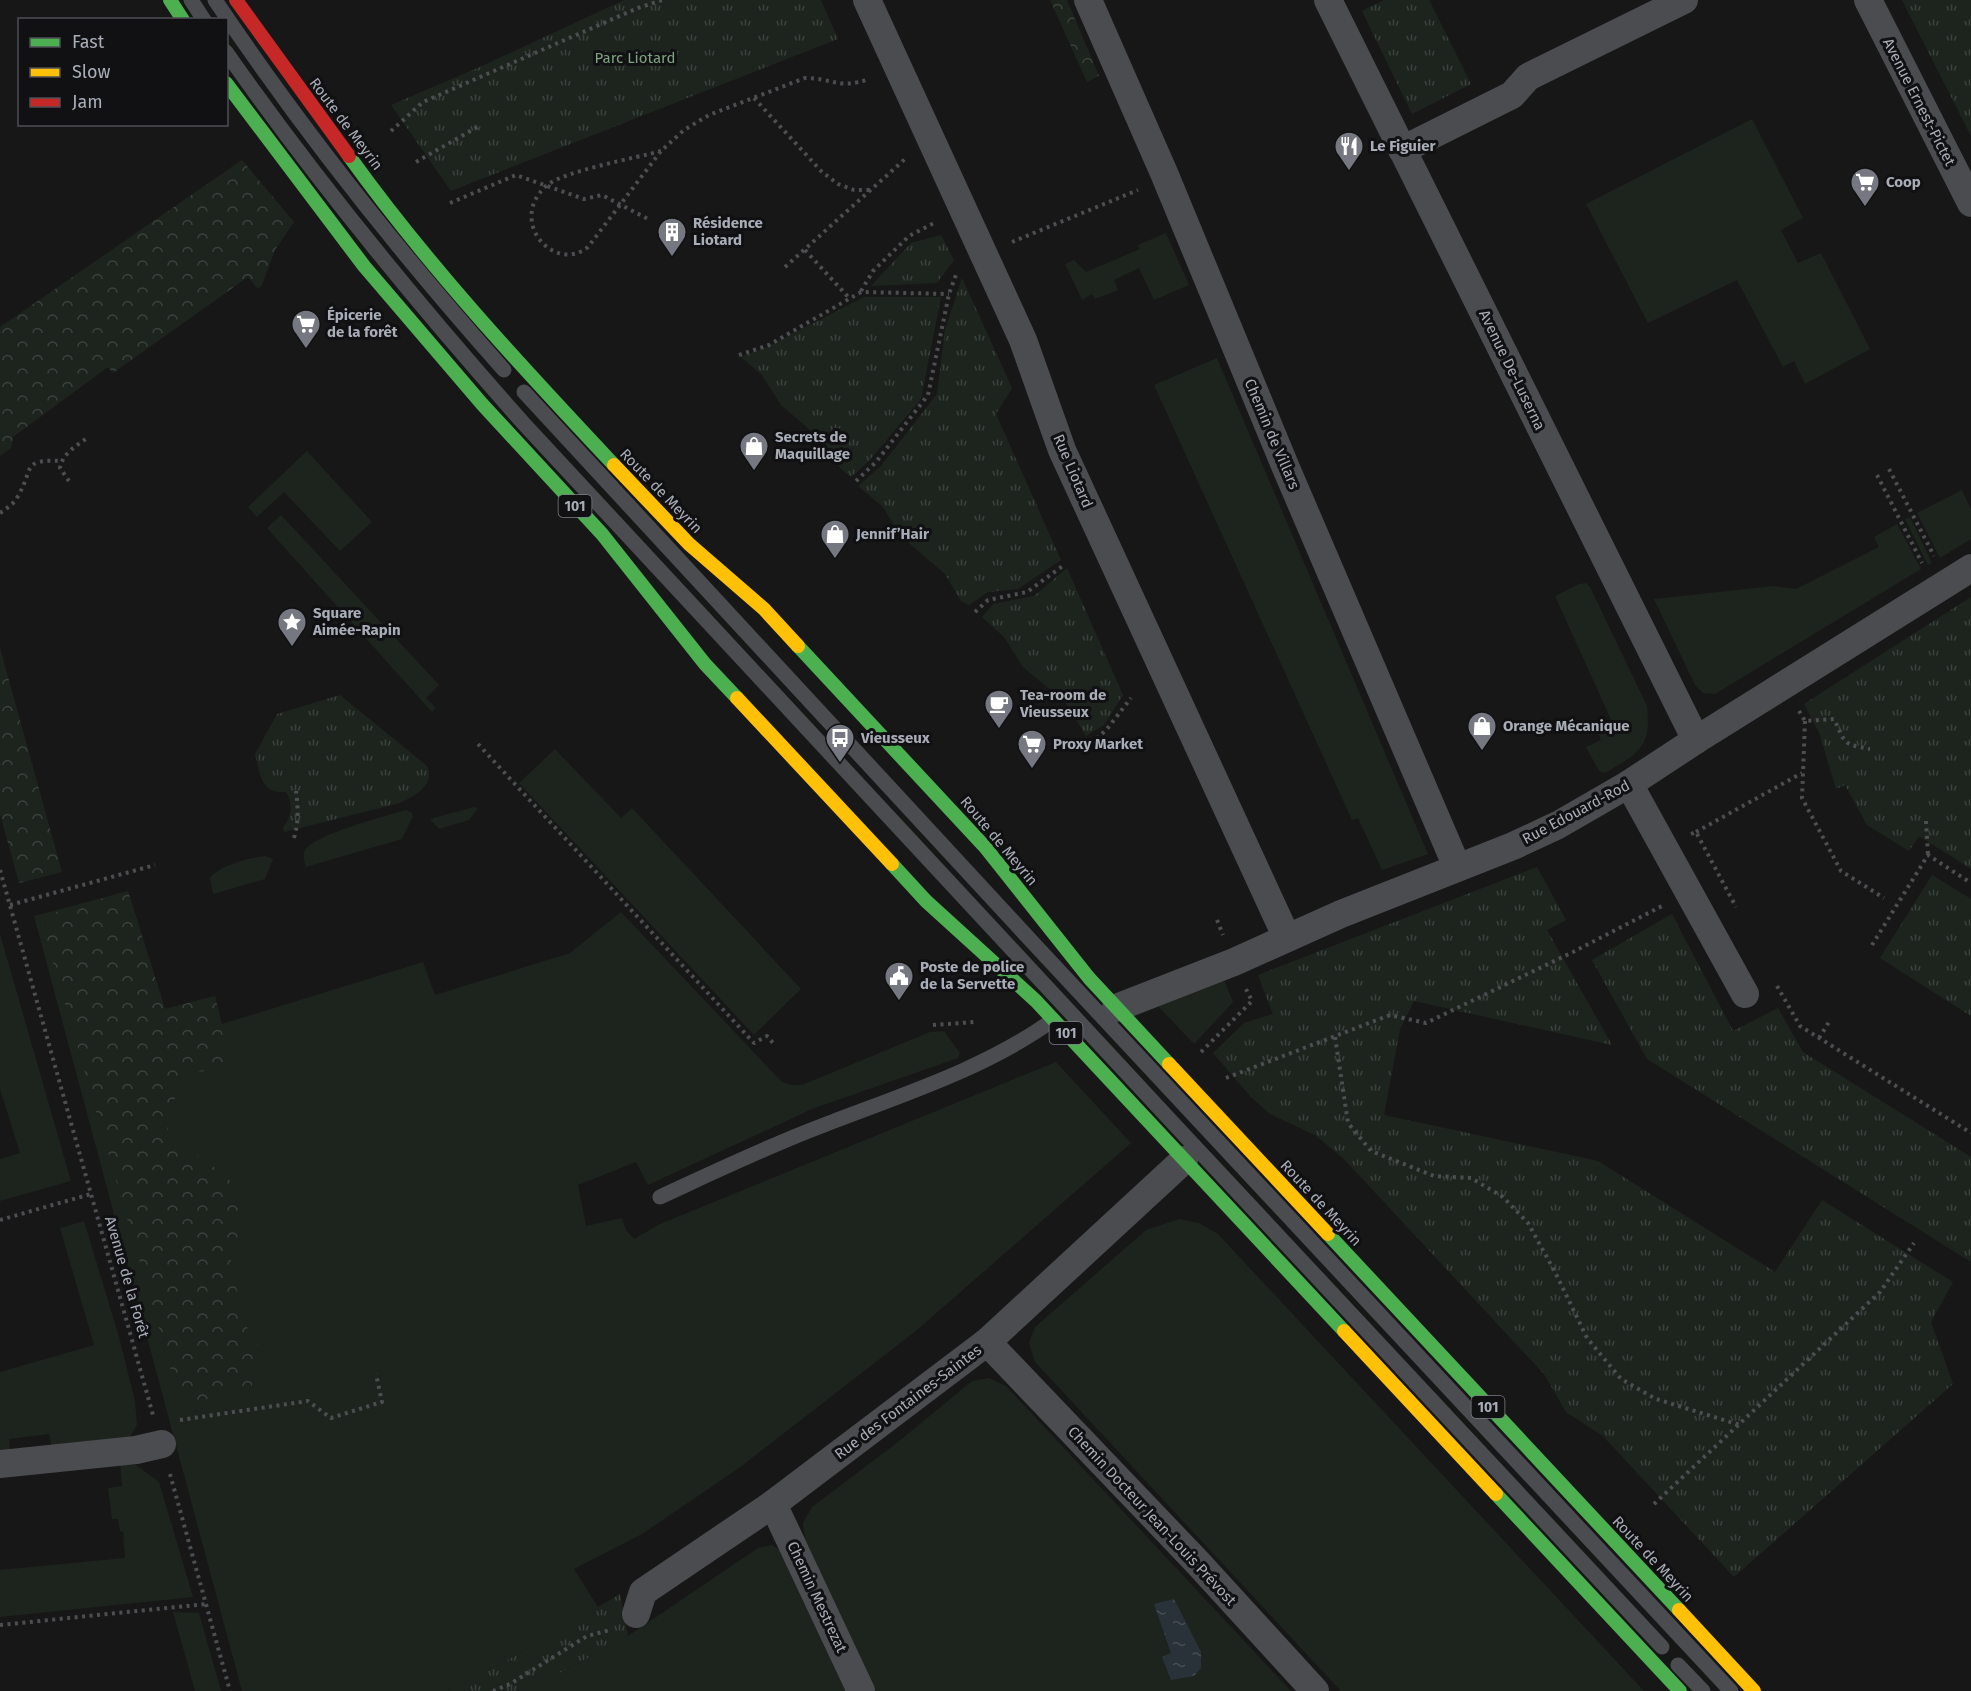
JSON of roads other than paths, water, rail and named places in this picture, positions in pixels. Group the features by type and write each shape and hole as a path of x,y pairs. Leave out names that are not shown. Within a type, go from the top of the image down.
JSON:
{"main road":[{"path":"170,0 182,18"},
{"name":"Route de Meyrin","path":"236,0 362,174 407,231 516,359 689,544 764,609 977,838 1005,870 1057,941 1116,1008 1754,1691"},
{"name":"101","path":"228,86 364,266 482,404 602,534 705,664 926,901 998,965 1053,1020 1680,1691"}],"street":[{"name":"Rue Liotard","path":"867,0 1023,340 1062,450 1287,938"},
{"name":"Chemin de Villars","path":"1088,0 1164,173 1286,468 1457,867"},
{"name":"Avenue De-Luserna","path":"1328,0 1696,740"},
{"path":"1402,150 1512,95 1527,77 1684,0"},
{"name":"Avenue Ernest-Pictet","path":"1868,0 1971,203"},
{"name":"Rue Edouard-Rod","path":"1116,1008 1234,962 1457,867 1513,846 1558,825 1629,784 1971,568"},
{"path":"1629,784 1745,994"},
{"name":"Rue des Fontaines-Saintes","path":"636,1614 643,1592 773,1504 987,1342 1183,1160"},
{"name":"Chemin Docteur Jean-Louis Prévost","path":"987,1342 1198,1563 1315,1691"},
{"path":"0,1464 136,1450 159,1434"},
{"name":"Chemin Mestrezat","path":"773,1504 861,1691"}],"lane":[{"path":"191,0 203,18"},
{"path":"215,0 228,18"},
{"path":"228,18 284,98 394,242 572,446 1731,1691"},
{"path":"228,55 323,184 467,360 1183,1160 1702,1691"},
{"path":"660,1197 776,1143 968,1069 1053,1020"},
{"path":"1183,1160 1223,1122"}],"water":[{"path":"1174,1599 1201,1652 1201,1668 1194,1676 1171,1680 1162,1657 1171,1653 1154,1604"}],"place":[{"name":"Le Figuier","path":"1349,172"},
{"name":"Coop","path":"1865,208"},
{"name":"Résidence Liotard","path":"672,258"},
{"name":"Épicerie de la forêt","path":"306,350"},
{"name":"Secrets de Maquillage","path":"754,472"},
{"name":"Jennif’Hair","path":"835,560"},
{"name":"Square Aimée-Rapin","path":"292,648"},
{"name":"Tea-room de Vieusseux","path":"999,730"},
{"name":"Orange Mécanique","path":"1482,752"},
{"name":"Vieusseux","path":"840,764"},
{"name":"Proxy Market","path":"1032,770"},
{"name":"Poste de police de la Servette","path":"899,1002"}],"park label":[{"name":"Parc Liotard","path":"635,58"}]}
